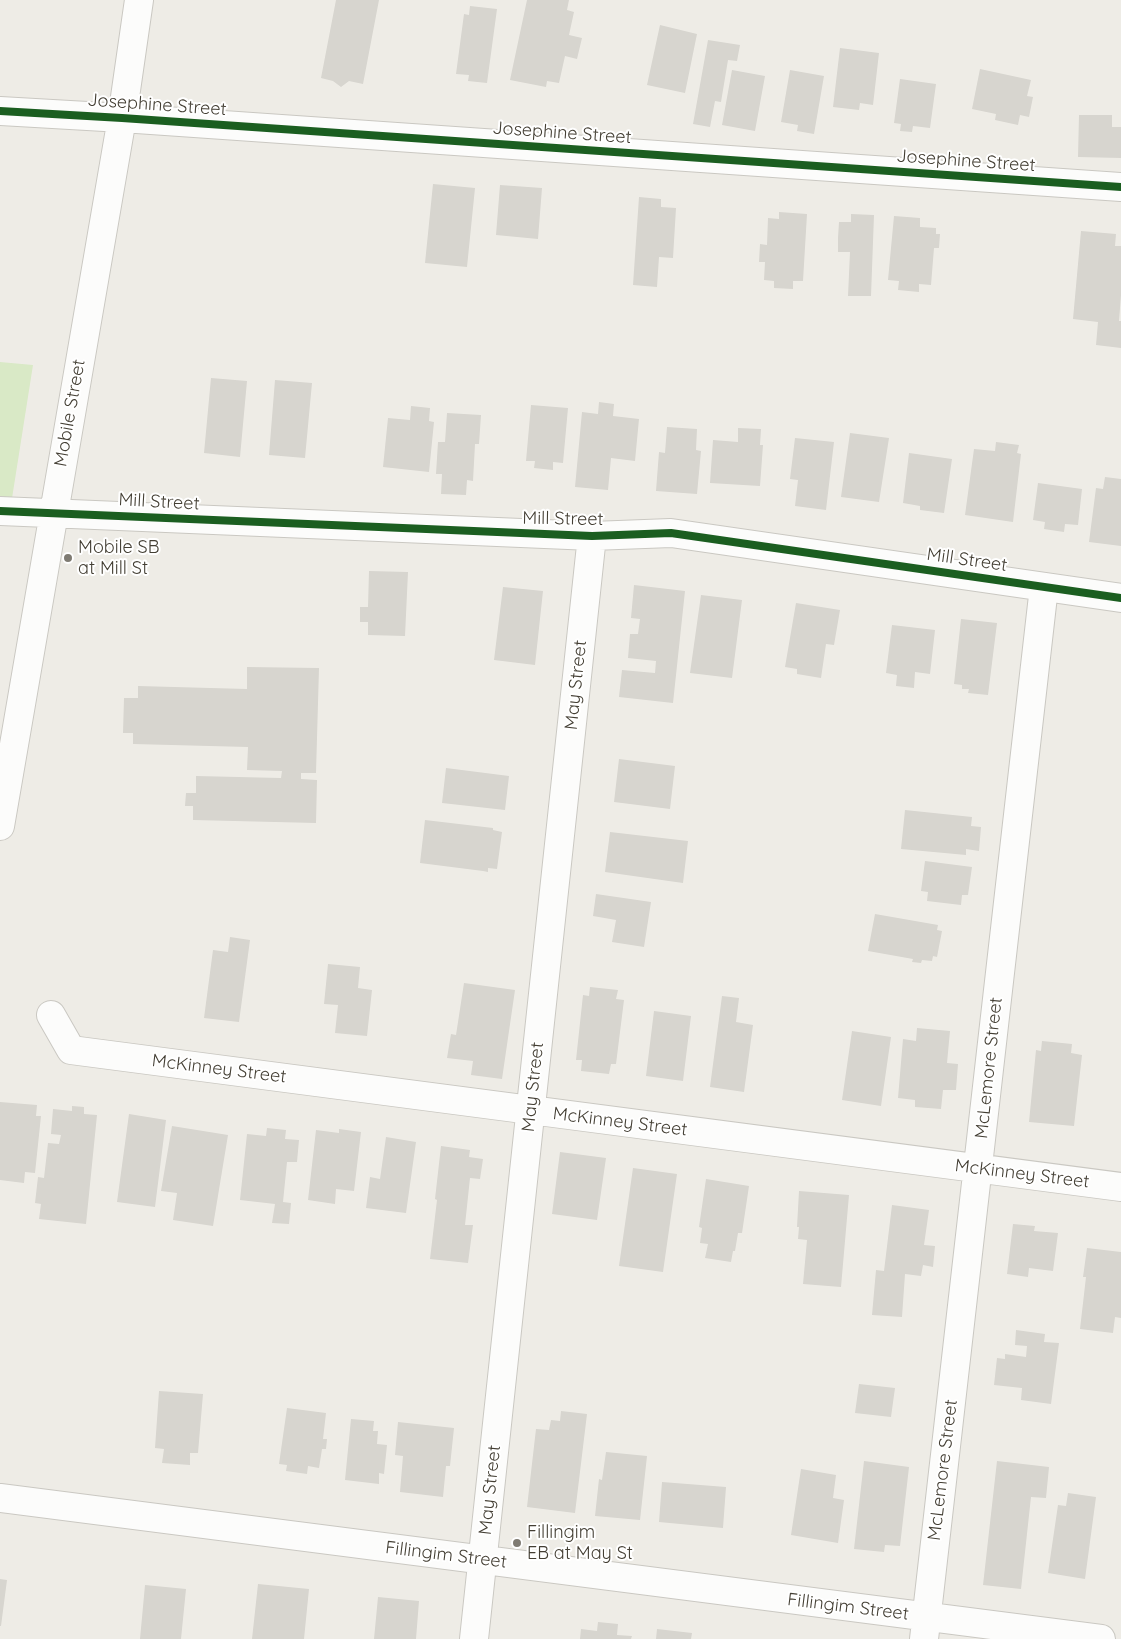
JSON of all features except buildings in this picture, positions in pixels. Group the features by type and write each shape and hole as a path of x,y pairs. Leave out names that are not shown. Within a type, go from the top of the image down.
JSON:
{"street":[{"name":"Mobile Street","path":"0,826 122,118 139,0"},
{"name":"Josephine Street","path":"0,111 1121,187"},
{"name":"Mill Street","path":"0,511 592,536 671,533 1121,598"},
{"name":"May Street","path":"474,1639 592,536"},
{"name":"McLemore Street","path":"925,1628 1044,587"},
{"name":"McKinney Street","path":"51,1015 71,1050 1121,1187"},
{"name":"Fillingim Street","path":"0,1498 482,1560 925,1628 1101,1639"}],"green space":[{"path":"0,362 33,365 10,511 0,511"}],"cycle path":[{"path":"0,111 1121,187"},
{"path":"0,511 592,536 671,533 1121,598"}],"place":[{"name":"Mobile SB at Mill St","path":"68,558"},
{"name":"Fillingim EB at May St","path":"517,1543"}]}
